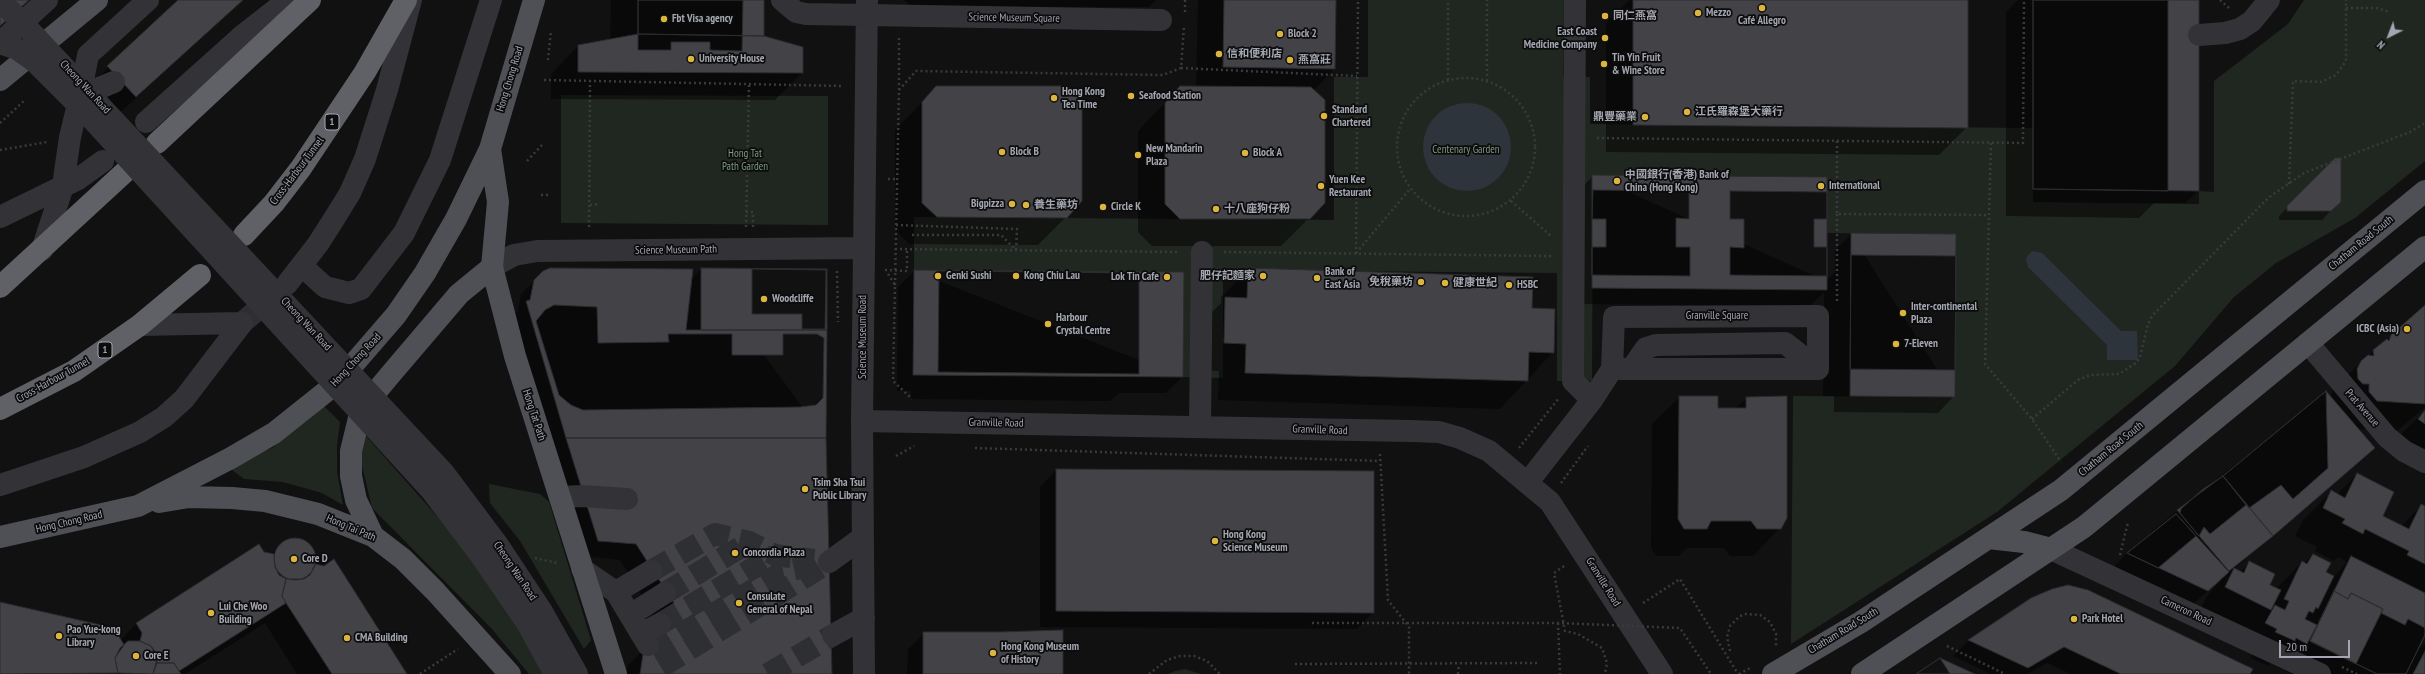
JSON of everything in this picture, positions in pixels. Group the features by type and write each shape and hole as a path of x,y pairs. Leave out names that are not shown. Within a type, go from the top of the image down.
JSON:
{"highway":[{"path":"157,143 310,0"},
{"name":"Cross-Harbour Tunnel","path":"244,235 274,203 301,168 365,72 406,0"},
{"path":"0,287 126,172"},
{"name":"Cross-Harbour Tunnel","path":"0,409 74,371 140,325 200,275"}],"main road":[{"path":"56,32 82,0"},
{"path":"0,80 56,32 97,0"},
{"name":"Hong Chong Road","path":"0,537 138,506 231,458 274,433 338,382 396,314 425,273 456,219 490,149 534,0"},
{"name":"Hong Tat Path","path":"490,149 498,202 492,266 515,356 616,674"},
{"name":"Chatham Road South","path":"1765,669 1861,622 2074,479 2425,191"},
{"path":"1862,674 2084,527 2425,247"},
{"path":"373,536 356,500 351,476 351,451 359,418 370,399 459,294 492,266"},
{"name":"Hong Tai Path","path":"138,506 189,497 255,500 318,514 373,536 403,559 435,590 510,674"},
{"path":"1988,538 2024,542 2051,549"}],"street":[{"path":"0,43 47,0"},
{"path":"42,250 63,186 70,137 88,55 148,0"},
{"path":"146,122 242,36 288,0"},
{"path":"287,284 302,266 350,192 366,158 387,90 411,0"},
{"path":"302,266 325,287 349,293 361,289 404,233 440,160 490,0"},
{"name":"Science Museum Square","path":"782,0 796,12 806,14 867,7 899,16 1161,20"},
{"path":"1575,0 1573,381 1592,400"},
{"path":"2199,35 2225,33 2240,29 2252,21 2269,0"},
{"name":"Cheong Wan Road","path":"0,1 68,69 444,473 498,545 541,610 577,674"},
{"name":"Science Museum Road","path":"864,674 862,422 867,7"},
{"name":"Cheong Wan Road","path":"0,43 17,49 34,61 91,118 430,490 480,553 527,623 555,674"},
{"path":"80,96 114,82"},
{"path":"0,217 78,180 103,161"},
{"name":"Science Museum Path","path":"492,266 514,255 537,251 864,248"},
{"path":"1200,426 1202,252"},
{"name":"Granville Square","path":"1818,316 1818,370 1622,369 1614,317 1818,316"},
{"path":"0,484 84,457 140,432 164,417 184,399 242,322 140,325"},
{"name":"Prat Avenue","path":"2308,343 2387,437 2404,451 2425,462"},
{"path":"1528,482 1592,400 1622,369"},
{"name":"Granville Road","path":"862,422 1200,426 1439,432 1460,438 1489,451 1528,482 1550,502 1584,552 1662,674"},
{"path":"560,497 582,496 627,499"},
{"path":"829,562 862,538"},
{"name":"Cameron Road","path":"2051,549 2328,669"},
{"path":"582,569 616,592 630,615 650,634"},
{"path":"616,592 651,571"},
{"path":"630,615 665,593"},
{"path":"833,635 864,618"}],"path":[{"path":"1181,68 1185,0"},
{"path":"1356,254 1358,0"},
{"path":"1448,0 1448,80"},
{"path":"1487,0 1487,81"},
{"path":"1574,138 2023,143 2024,0"},
{"path":"2288,184 2293,81 2321,82 2336,75 2346,61 2346,0"},
{"path":"1180,8 1185,13"},
{"path":"2346,8 2377,8 2389,12"},
{"path":"899,16 899,90 893,381 914,400"},
{"path":"899,90 916,71 1163,75 1181,68 1357,76"},
{"path":"1466,78 1487,81 1506,91 1521,105 1532,124 1536,145 1534,165 1525,185 1511,200 1495,211 1459,217 1440,212 1424,202 1410,189 1401,172 1397,153 1398,134 1404,116 1415,100 1430,88 1448,80 1466,78"},
{"path":"544,80 843,86"},
{"path":"589,223 590,81"},
{"path":"746,225 749,84"},
{"path":"0,122 25,100"},
{"path":"2032,419 2078,380 2090,375 2119,374 2136,363 2140,357 2146,330 2152,316 2268,198 2304,173 2410,132 2425,123"},
{"path":"1838,141 1838,304"},
{"path":"1990,143 1985,364 2032,419 2074,479"},
{"path":"527,161 542,145"},
{"path":"1356,254 1410,189"},
{"path":"542,195 549,195"},
{"path":"1511,200 1574,256"},
{"path":"590,205 599,204"},
{"path":"746,212 753,212 753,225"},
{"path":"1837,214 1989,215"},
{"path":"896,225 1017,228 1016,250"},
{"path":"912,235 1001,235 1016,250"},
{"path":"895,249 1574,256"},
{"path":"895,288 885,270 907,271 907,249"},
{"path":"1517,451 1573,381"},
{"path":"1380,431 1380,461 1388,600 1409,627 1409,674"},
{"path":"896,456 912,446 920,446"},
{"path":"968,448 1380,461"},
{"path":"2113,503 2128,522 2120,551 2121,561"},
{"path":"1584,552 1554,573 1565,631 1578,634 1602,648 1607,663 1605,674"},
{"path":"529,556 582,569"},
{"path":"1642,604 1680,579 1738,674 1765,669"},
{"path":"1730,651 1727,637 1730,626 1740,616 1753,614 1765,618 1774,627 1777,640 1774,651"},
{"path":"1312,623 1558,623 1680,628 1711,674"},
{"path":"1558,623 1560,674"},
{"path":"1947,646 2005,674"},
{"path":"420,674 460,648"},
{"path":"1149,674 1166,660 1180,656 1194,656 1207,661 1220,674"},
{"path":"1295,664 1540,663"},
{"path":"1458,674 1459,664"},
{"path":"2328,669 2357,674"}],"green space":[{"name":"Centenary Garden","path":"1368,0 1564,0 1563,77 1590,77 1590,124 2033,128 2033,202 2199,204 2199,191 2214,192 2214,81 2288,24 2304,0 2425,0 2425,161 2355,218 2276,263 2234,297 2175,366 1997,512 1791,644 1793,396 1955,397 1956,234 1827,233 1827,177 1593,175 1592,381 1557,381 1557,273 1223,270 1223,378 1183,377 1183,272 914,270 914,217 1334,220 1334,77 1368,77"},
{"name":"Hong Tat Path Garden","path":"561,95 828,96 828,225 561,223"},
{"path":"323,405 340,422 337,445 337,472 343,505 322,493 283,482 244,479 232,470 234,463 272,448 313,416"},
{"path":"365,435 449,530 507,605 547,674 529,674 492,629 372,508 357,444"},
{"path":"489,484 540,494 549,502 591,640 584,649 520,541 490,503"},
{"path":"1185,669 1201,674 1168,674 1175,671"}],"shaded area":[{"path":"1458,103 1476,103 1492,110 1504,122 1511,138 1511,156 1504,172 1492,184 1476,191 1458,191 1442,184 1430,172 1423,156 1423,138 1430,122 1442,110"},
{"path":"2032,251 2042,253 2121,331 2137,331 2138,360 2107,360 2107,345 2028,267 2026,258"}],"building":[{"path":"0,0 29,0 0,26"},
{"path":"178,0 243,0 136,97 107,66"},
{"path":"638,0 743,0 742,51 710,50 710,42 671,42 671,50 638,50"},
{"path":"638,0 764,0 764,36 638,34"},
{"name":"Block 2","path":"1224,0 1336,0 1335,69 1223,67"},
{"path":"1633,0 1968,0 1968,128 1633,125"},
{"path":"2033,0 2168,0 2168,191 2033,189"},
{"path":"2033,0 2199,0 2199,191 2033,189"},
{"name":"University House","path":"638,34 764,36 803,47 803,73 578,72 578,45"},
{"name":"Block B","path":"936,86 1068,86 1082,99 1082,201 1067,218 937,217 922,203 922,102"},
{"name":"Block A","path":"1180,86 1311,87 1325,100 1325,203 1310,219 1180,219 1165,204 1165,103"},
{"path":"2335,158 2341,158 2341,202 2331,211 2287,211 2287,206"},
{"path":"1592,175 1827,177 1827,290 1592,288"},
{"path":"1593,190 1689,191 1689,219 1676,218 1676,247 1690,247 1690,276 1592,275 1592,247 1606,247 1606,219 1592,219"},
{"path":"1730,191 1827,192 1827,219 1814,219 1814,247 1827,247 1827,276 1730,275 1730,247 1744,248 1744,219 1730,219"},
{"name":"Inter-continental Plaza","path":"1851,233 1956,234 1955,397 1850,396"},
{"name":"Inter-continental Plaza","path":"1851,255 1956,256 1955,370 1850,369"},
{"path":"550,268 693,269 686,330 827,330 826,438 566,438 526,301 530,300 534,280 543,271"},
{"name":"Woodcliffe","path":"701,268 827,269 827,330 701,330"},
{"path":"1248,268 1533,277 1532,308 1555,309 1554,353 1529,352 1528,381 1245,373 1246,344 1224,343 1225,297 1247,298"},
{"path":"752,269 826,270 825,329 802,329 802,314 752,314"},
{"name":"Harbour Crystal Centre","path":"914,270 1184,272 1183,377 913,375"},
{"name":"Harbour Crystal Centre","path":"939,271 1139,273 1139,374 938,372"},
{"path":"554,305 597,307 598,343 669,342 668,334 732,334 732,355 783,355 783,334 817,334 824,338 823,398 816,405 800,407 583,410 571,405 559,395 536,321 545,310"},
{"path":"2425,305 2425,404 2377,401 2369,392 2369,384 2363,384 2358,379 2357,369 2361,361 2368,355 2374,356 2373,350 2387,339 2389,341 2391,335"},
{"path":"2326,391 2375,448 2273,536 2223,476"},
{"path":"2326,391 2328,468 2293,499 2281,485 2249,508 2223,476"},
{"path":"1679,396 1718,396 1718,408 1746,408 1746,397 1787,396 1787,518 1781,529 1757,529 1751,521 1711,521 1707,529 1684,529 1678,519"},
{"path":"2425,410 2425,424 2418,419"},
{"name":"Concordia Plaza","path":"566,438 826,438 832,674 640,674 644,648 664,634 658,620 660,613 674,603 636,544 598,541"},
{"name":"Hong Kong Science Museum","path":"1056,469 1374,471 1374,613 1056,611"},
{"path":"2357,473 2394,492 2383,516 2409,529 2421,504 2425,506 2425,564 2407,555 2409,551 2365,529 2363,534 2342,523 2345,519 2323,508 2331,490 2345,498"},
{"path":"2223,476 2246,505 2210,534 2204,527 2199,536 2180,513 2181,509 2202,490"},
{"path":"2223,476 2273,536 2229,571 2177,510"},
{"path":"2176,514 2196,536 2158,568 2127,553"},
{"path":"2176,514 2229,572 2208,591 2127,553"},
{"name":"Core D","path":"291,538 299,538 307,541 313,547 316,559 313,571 307,577 299,580 291,580 283,577 277,571 274,563 274,555 277,547 283,541"},
{"name":"Lui Che Woo Building","path":"259,544 264,552 274,554 275,567 279,575 286,579 282,596 286,603 179,671 174,663 157,663 157,654 151,646 140,641 142,633 136,623"},
{"path":"2313,554 2331,563 2326,572 2334,576 2318,609 2316,607 2313,613 2309,611 2305,619 2317,625 2307,644 2296,638 2295,641 2275,632 2277,629 2265,623 2275,605 2285,610 2289,601 2284,599 2302,561 2307,564"},
{"path":"2351,556 2425,593 2425,635 2406,674 2377,674 2310,641"},
{"name":"CMA Building","path":"334,559 407,674 332,674 286,603 282,596 286,579 304,579 310,575 315,564 324,566"},
{"path":"2249,561 2275,574 2270,585 2281,590 2271,610 2225,587 2234,568 2244,573"},
{"name":"Park Hotel","path":"2068,585 2088,590 2253,669 2250,674 2121,674 2064,647 2028,668 1968,640 2031,598 2052,589"},
{"path":"2334,591 2348,599 2351,593 2383,609 2381,613 2405,625 2408,619 2425,628 2425,635 2406,674 2377,674 2310,641"},
{"path":"2334,591 2348,599 2351,593 2383,609 2356,664 2310,641"},
{"name":"Pao Yue-kong Library","path":"0,602 114,628 124,645 115,658 118,673 0,674"},
{"name":"Hong Kong Museum of History","path":"1063,630 1063,674 923,674 923,632"},
{"name":"Core E","path":"128,641 140,641 151,646 157,659 153,674 118,673 115,658 120,648"},
{"path":"2425,651 2425,674 2413,674"},
{"path":"1940,658 1950,674 1916,674"},
{"path":"1940,658 1975,674 1916,674"},
{"path":"157,663 174,663 181,674 153,674"}],"tunnel":[{"path":"242,323 277,293"},
{"path":"651,571 715,534 749,542 775,555 814,560"},
{"path":"665,593 749,542"},
{"path":"660,624 775,555"},
{"path":"652,652 782,572 829,562"},
{"path":"661,667 821,567"},
{"path":"768,674 833,635"}],"place":[{"name":"Café Allegro","path":"1762,8"},
{"name":"Mezzo","path":"1698,13"},
{"name":"同仁燕窩","path":"1605,16"},
{"name":"Fbt Visa agency","path":"664,19"},
{"name":"Block 2","path":"1280,34"},
{"name":"East Coast Medicine Company","path":"1605,38"},
{"name":"信和便利店","path":"1219,54"},
{"name":"University House","path":"691,59"},
{"name":"燕窩莊","path":"1290,60"},
{"name":"Tin Yin Fruit & Wine Store","path":"1604,64"},
{"name":"Seafood Station","path":"1131,96"},
{"name":"Hong Kong Tea Time","path":"1054,98"},
{"name":"江氏羅森堡大藥行","path":"1687,112"},
{"name":"Standard Chartered","path":"1324,116"},
{"name":"鼎豐藥業","path":"1645,117"},
{"name":"Block B","path":"1002,152"},
{"name":"Block A","path":"1245,153"},
{"name":"New Mandarin Plaza","path":"1138,155"},
{"name":"中國銀行(香港) Bank of China (Hong Kong)","path":"1617,181"},
{"name":"Yuen Kee Restaurant","path":"1321,186"},
{"name":"International","path":"1821,186"},
{"name":"Bigpizza","path":"1012,204"},
{"name":"養生藥坊","path":"1026,205"},
{"name":"Circle K","path":"1103,207"},
{"name":"十八座狗仔粉","path":"1216,209"},
{"name":"Genki Sushi","path":"938,276"},
{"name":"Kong Chiu Lau","path":"1016,276"},
{"name":"肥仔記麵家","path":"1263,276"},
{"name":"Lok Tin Cafe","path":"1167,277"},
{"name":"Bank of East Asia","path":"1317,278"},
{"name":"免稅藥坊","path":"1421,282"},
{"name":"健康世紀","path":"1445,283"},
{"name":"HSBC","path":"1509,285"},
{"name":"Woodcliffe","path":"764,299"},
{"name":"Inter-continental Plaza","path":"1903,313"},
{"name":"Harbour Crystal Centre","path":"1048,324"},
{"name":"ICBC (Asia)","path":"2407,329"},
{"name":"7-Eleven","path":"1896,344"},
{"name":"Tsim Sha Tsui Public Library","path":"805,489"},
{"name":"Hong Kong Science Museum","path":"1215,541"},
{"name":"Concordia Plaza","path":"735,553"},
{"name":"Core D","path":"294,559"},
{"name":"Consulate General of Nepal","path":"739,603"},
{"name":"Lui Che Woo Building","path":"211,613"},
{"name":"Park Hotel","path":"2074,619"},
{"name":"Pao Yue-kong Library","path":"59,636"},
{"name":"CMA Building","path":"347,638"},
{"name":"Hong Kong Museum of History","path":"993,653"},
{"name":"Core E","path":"136,656"}]}
